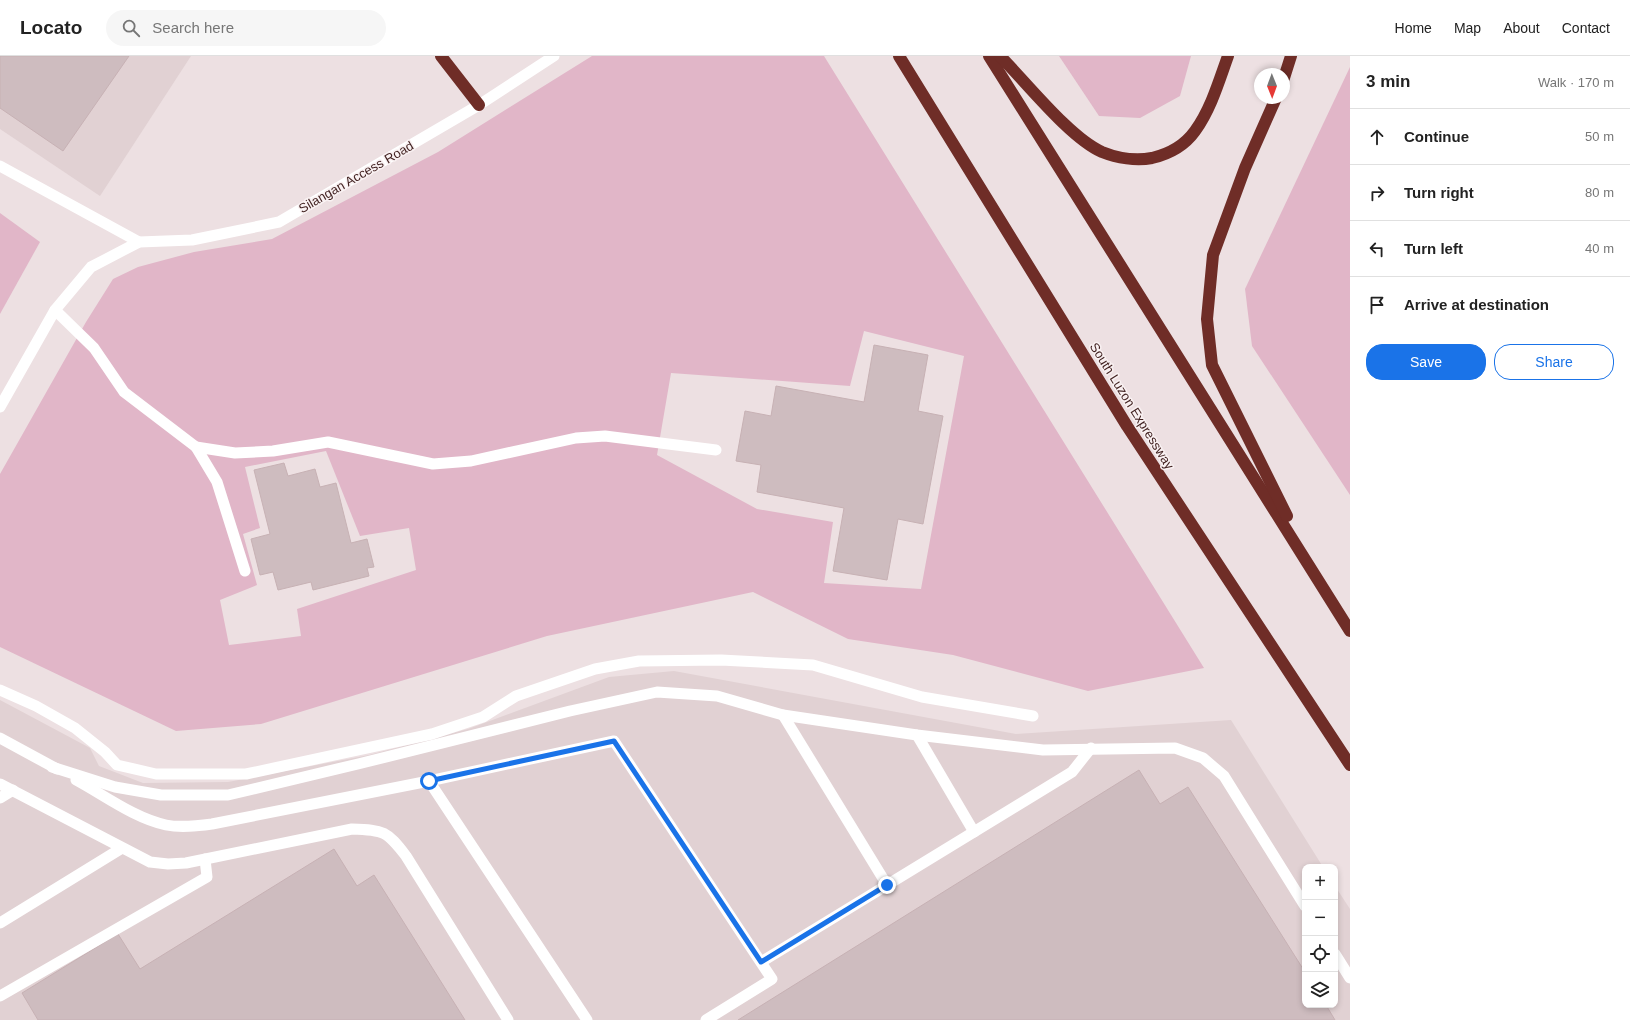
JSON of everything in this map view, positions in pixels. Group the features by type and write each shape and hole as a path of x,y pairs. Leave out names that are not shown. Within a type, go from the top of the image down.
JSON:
{"highway":[{"path":"441,56 479,106"},
{"path":"894,56 915,82"},
{"name":"South Luzon Expressway","path":"899,56 1127,426 1350,765"},
{"path":"989,56 1316,574 1350,631"},
{"path":"1000,56 1061,120 1089,144 1115,156 1145,159 1171,152 1184,143 1194,132 1209,106 1228,56"},
{"path":"1287,68 1291,56"},
{"path":"1273,104 1245,168 1213,255 1207,319 1212,365 1316,574"}],"street":[{"name":"Silangan Access Road","path":"139,242 192,240 279,222 479,106 554,56"},
{"path":"0,166 139,242"},
{"path":"0,407 55,310 91,267 139,242"},
{"path":"55,310 94,348 124,392 196,447 217,482 245,571"},
{"path":"196,447 235,453 273,452 328,442 433,464 471,461 576,438 605,436 716,450"},
{"path":"0,690 36,706 75,728 105,752 117,765 156,774 246,774 432,734 483,717 516,696 595,669 639,661 721,660 813,665 922,697 1033,716"},
{"path":"52,767 115,787 161,795 228,795 570,711 657,692 717,696 783,716 917,735 1043,750 1091,748 1175,748 1203,758 1224,776 1302,901"},
{"path":"783,716 887,885"},
{"path":"917,735 974,832"},
{"path":"0,738 151,820 167,825 188,826 212,824 429,781 614,741 772,979 706,1020"},
{"path":"761,962 1072,772 1091,748"},
{"path":"429,781 587,1020"},
{"path":"0,784 150,862 174,864 352,829 378,830 392,837 406,856 508,1020"},
{"path":"0,798 12,790"},
{"path":"0,923 122,848"},
{"path":"0,996 207,877 205,859"},
{"path":"1338,959 1350,978"}],"shaded area":[{"path":"0,56 191,56 100,196 0,129"},
{"path":"592,56 824,56 1204,668 1088,691 953,655 848,639 753,592 547,636 261,724 176,731 0,647 0,474 86,322 113,279 138,267 194,252 272,239 438,152","holes":["864,331 964,356 921,589 824,583 833,522 757,509 657,455 671,373 850,386","326,451 360,536 409,528 416,570 297,609 301,636 229,645 220,600 257,585 243,534 260,528 245,467"]},
{"path":"1059,56 1191,56 1180,96 1140,118 1099,116"},
{"path":"1350,67 1350,495 1252,346 1245,289"},
{"path":"0,213 40,242 0,314"},
{"path":"674,671 1016,734 1231,720 1321,864 1302,864 1302,1008 1338,1008 1338,891 1350,909 1350,1020 0,1020 0,700 90,748 99,766 143,783 228,782 369,755 468,729 609,677"}],"building":[{"path":"0,56 129,56 63,151 0,108"},
{"path":"874,345 928,355 918,411 943,416 923,524 898,519 887,580 833,571 844,508 757,492 761,465 736,461 745,411 771,416 776,386 864,402"},
{"path":"284,463 288,476 315,469 320,487 336,483 351,543 367,539 374,567 367,568 369,576 313,590 311,582 278,590 273,572 260,575 251,539 270,534 254,470"},
{"path":"1139,770 1160,804 1188,787 1302,967 1302,1008 1328,1008 1335,1020 738,1020"},
{"path":"334,849 357,886 374,875 465,1020 38,1020 22,993 118,934 140,969"}],"route":[{"path":"429,781 614,741 761,962 887,885"}]}
